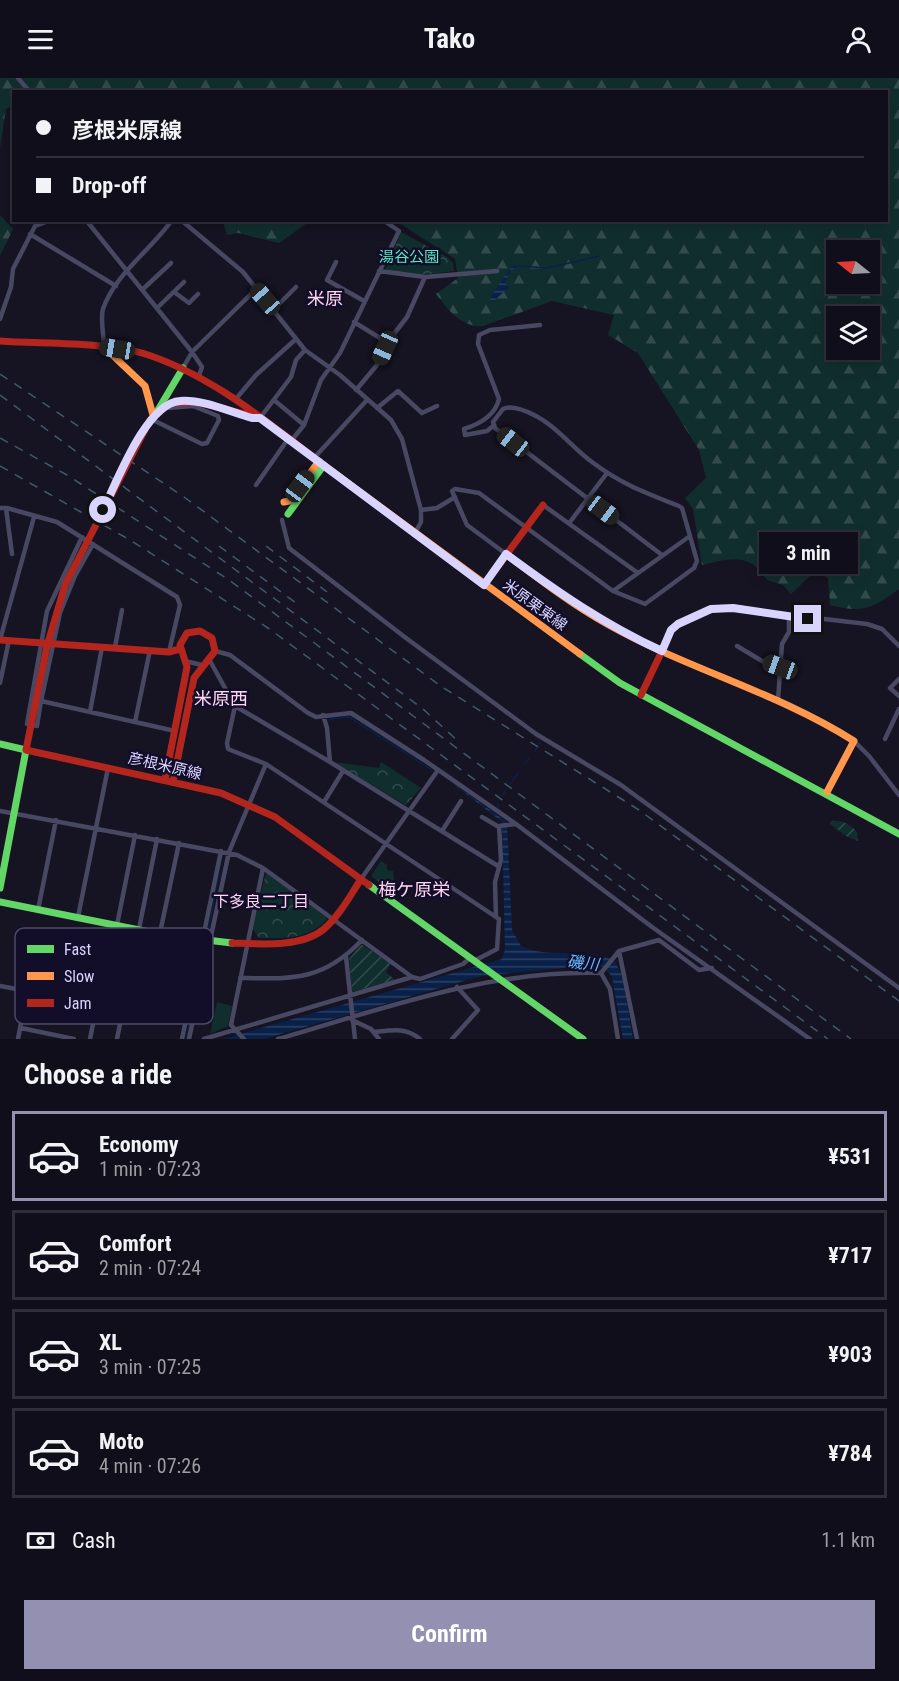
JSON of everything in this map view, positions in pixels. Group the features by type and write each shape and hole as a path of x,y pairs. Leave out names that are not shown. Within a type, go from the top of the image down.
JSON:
{"main road":[{"name":"米原栗東線","path":"0,341 104,347 141,353 183,368 198,376 319,461 484,585 641,695 827,792 899,834"},
{"path":"104,347 132,371 148,391 155,415"},
{"path":"138,446 183,368"},
{"path":"0,888 47,644 65,585 155,415 172,402 197,402 252,418 260,418"},
{"path":"284,502 289,501 319,461"},
{"path":"288,514 319,461"},
{"path":"484,585 543,504"},
{"path":"506,554 578,606 630,636 828,723 854,741 827,792"},
{"path":"165,780 187,667 180,648 184,636 196,630 209,634 215,651 210,661 202,665 194,678 173,782"},
{"path":"0,640 169,652 180,648"},
{"path":"641,695 662,651"},
{"name":"彦根米原線","path":"0,744 221,793 249,803 275,817 583,1039"},
{"path":"213,942 295,943 306,940 320,932 333,919 361,879"},
{"path":"0,902 134,928"}],"street":[{"path":"18,78 28,90"},
{"path":"0,319 11,287 13,269 35,226 46,222"},
{"path":"88,222 192,352 202,367 198,376"},
{"path":"104,347 103,310 116,286 157,242 171,222"},
{"path":"184,222 213,244 243,272 305,350 391,420 402,439 421,510 421,522 415,532"},
{"path":"256,485 304,425 321,380 354,322 399,231 386,222"},
{"path":"30,234 116,286"},
{"path":"336,262 327,280 364,301"},
{"path":"142,290 171,263"},
{"path":"379,272 425,277 497,272"},
{"path":"356,390 377,365 388,342 407,317 425,277"},
{"path":"157,308 184,282"},
{"path":"274,309 296,287"},
{"path":"183,368 192,352 256,289"},
{"path":"174,292 189,303 196,293 198,294"},
{"path":"354,322 388,342"},
{"path":"494,426 487,431 465,435 464,429 489,416 499,399 478,344 479,335 490,330 540,325"},
{"path":"235,400 262,369 296,339"},
{"path":"260,418 291,377 296,360 305,350"},
{"path":"377,408 398,391 422,413 437,406"},
{"path":"274,400 304,425"},
{"path":"319,461 367,400"},
{"path":"179,405 193,406 215,414 219,420 205,445 155,415 179,405"},
{"path":"494,426 493,422 507,407 533,414 607,473 645,494 682,508 696,561 694,568 645,604 613,591 475,491 455,489 452,491 467,525 506,554"},
{"path":"494,426 662,555"},
{"path":"570,522 607,473"},
{"path":"421,510 436,508 455,497"},
{"path":"543,504 638,573"},
{"path":"12,554 3,508 57,522 82,537 177,597 180,605 169,652"},
{"path":"0,640 34,517"},
{"path":"282,520 289,548 398,632 536,734 621,785 899,988"},
{"path":"613,591 690,536"},
{"path":"30,727 37,726 41,701 47,644 47,611 82,537"},
{"path":"47,644 66,595 93,544"},
{"path":"662,651 671,630 678,624 711,609 733,608 867,624 882,629 899,646"},
{"path":"115,647 122,610"},
{"path":"778,700 782,644 789,632 789,616"},
{"path":"0,682 9,640"},
{"path":"90,712 102,646"},
{"path":"737,646 762,661 780,667"},
{"path":"135,722 150,650"},
{"path":"215,651 230,656 316,717 351,713 516,824 652,927 810,1039"},
{"path":"185,661 202,665"},
{"path":"210,661 236,705 498,866"},
{"path":"899,679 890,688 899,696"},
{"path":"41,701 175,731"},
{"path":"0,811 15,812 221,854 229,852 262,868 412,977 420,979 474,961 497,949 500,919 266,765 228,749 227,743 236,705"},
{"path":"885,740 899,709"},
{"path":"323,715 327,728 330,762"},
{"path":"854,741 869,756 899,795"},
{"path":"210,928 229,852 266,765"},
{"path":"78,917 108,768"},
{"path":"361,879 438,770"},
{"path":"324,802 343,771"},
{"path":"442,831 460,801"},
{"path":"482,817 500,826 516,824"},
{"path":"38,910 56,822"},
{"path":"496,917 495,882 501,860 500,826"},
{"path":"117,925 135,837"},
{"path":"139,928 156,841"},
{"path":"161,928 178,845"},
{"path":"208,928 221,854"},
{"path":"244,1039 235,1032 231,1025 262,868"},
{"path":"240,978 303,977 327,969 346,957 362,940"},
{"path":"278,1039 458,987 541,974 602,972 618,953 659,940 699,970 712,968"},
{"path":"618,953 637,1039"},
{"path":"346,957 355,1039"},
{"path":"602,972 610,989 618,1039"},
{"path":"204,1039 350,998 412,977"},
{"path":"0,986 15,989"},
{"path":"452,1039 478,1010 458,987"},
{"path":"352,1018 374,1032 379,1039"},
{"path":"18,1039 22,1024"},
{"path":"90,1039 93,1024"},
{"path":"117,1039 120,1024"},
{"path":"182,1039 186,1024"},
{"path":"189,1039 192,1024"},
{"path":"21,1028 74,1039"},
{"path":"374,1032 404,1030 412,1032 420,1039"}],"green space":[{"path":"0,78 899,78 899,589 867,608 842,608 830,605 828,578 816,570 791,594 783,585 767,580 754,565 746,561 730,559 702,565 693,509 685,498 706,478 699,450 638,353 608,335 614,315 552,301 483,326 468,324 456,317 436,294 458,278 455,259 398,222 888,222 888,90 12,90 12,106 6,109 0,148"},
{"path":"0,215 13,229 0,256"},
{"path":"224,222 309,222 279,243 238,233 227,235"},
{"name":"湯谷公園","path":"401,232 447,257 453,263 454,271 410,274 385,271"},
{"path":"333,762 379,768 381,762 421,788 406,805"},
{"path":"832,821 843,822 852,827 857,832 858,841 846,836 830,824"},
{"path":"381,861 387,865 387,870 393,871 394,879 390,882 388,889 371,876"},
{"path":"266,873 327,919 320,926 304,934 287,938 259,938 252,928"},
{"path":"361,944 391,963 386,972 395,980 352,992 349,959"},
{"path":"217,1002 232,1006 228,1026 210,1034"}],"water":[{"path":"514,265 520,266 511,270 505,283 509,288 492,302 491,296"},
{"name":"磯川","path":"443,776 507,822 512,930 521,946 544,952 593,954 615,961 623,978 633,1039 623,1039 612,977 604,967 594,965 481,976 264,1039 223,1039 502,959 505,950 502,822"}],"waterway":[{"path":"520,266 547,268 600,256"},
{"path":"330,719 349,717 432,770"},
{"path":"525,763 529,759"},
{"path":"510,784 518,773"},
{"path":"503,795 506,790"},
{"path":"209,928 222,856"},
{"path":"186,1039 189,1024"}],"railway":[{"path":"0,374 184,497 442,687 639,810 899,1001"},
{"path":"0,395 423,709 459,742"},
{"path":"0,438 67,475 229,580 851,1039"},
{"path":"0,466 130,540 268,628 828,1039"},
{"path":"219,546 296,603"},
{"path":"266,546 327,592"}],"traffic: fast":[{"path":"158,410 183,368"},
{"path":"288,514 324,465"},
{"path":"580,654 620,683 899,834"},
{"path":"0,744 26,750 0,888"},
{"path":"369,885 583,1039"},
{"path":"0,902 129,928"},
{"path":"213,941 232,943"}],"traffic: slow":[{"path":"104,347 145,386 153,415"},
{"path":"284,502 289,501 319,461"},
{"path":"333,472 580,654"},
{"path":"506,554 568,600 607,624 637,640 794,708 854,741 827,792"}],"traffic: jam":[{"path":"0,341 127,349 168,363 194,375 242,404 333,472"},
{"path":"197,402 260,418"},
{"path":"47,646 65,585 150,420 170,403 197,402"},
{"path":"484,585 543,505"},
{"path":"165,780 187,667 180,645 187,633 200,631 212,638 215,651 194,678 173,782"},
{"path":"0,640 169,652 180,649"},
{"path":"47,646 26,750 221,793 275,817 369,885"},
{"path":"641,695 662,651"},
{"path":"232,943 280,944 315,935 335,918 361,879"}],"district":[{"name":"米原","path":"325,298"},
{"name":"米原西","path":"221,698"},
{"name":"梅ケ原栄","path":"414,889"},
{"name":"下多良二丁目","path":"261,901"}],"route":[{"path":"103,510 153,415 172,402 184,400 197,402 252,418 260,418 484,585 506,554 578,606 607,624 662,651 671,630 678,624 711,609 733,608 808,619"}]}
